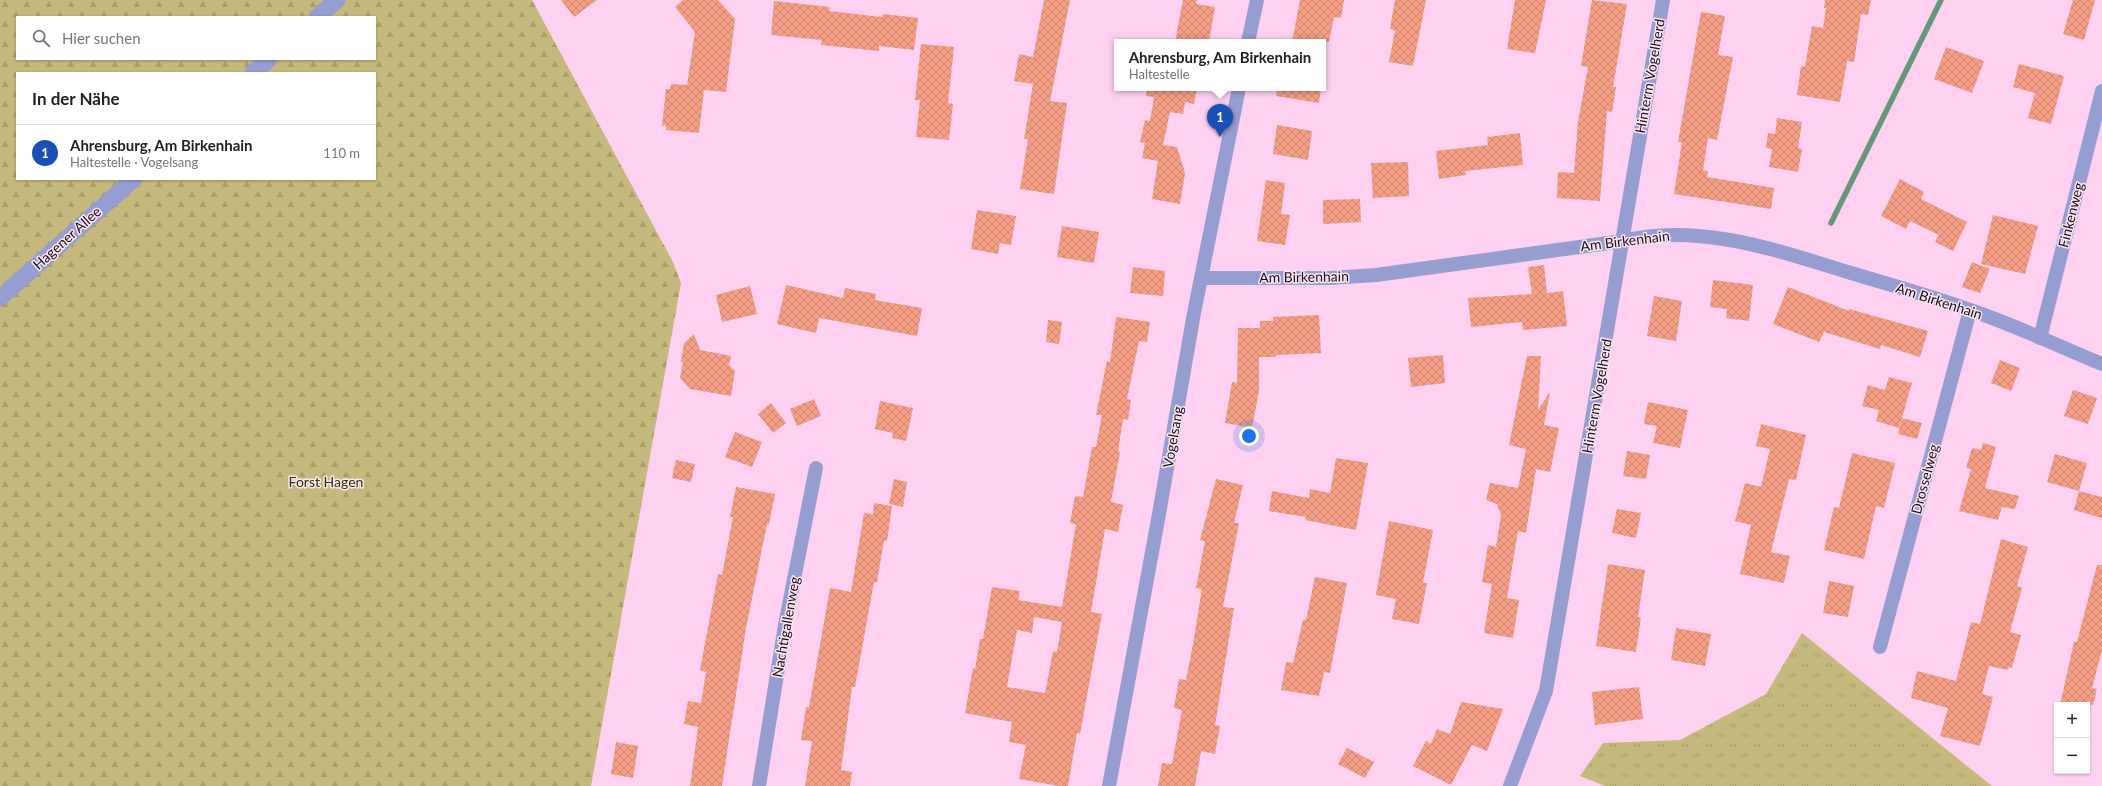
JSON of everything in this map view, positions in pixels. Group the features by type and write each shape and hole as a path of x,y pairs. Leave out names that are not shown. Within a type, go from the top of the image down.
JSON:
{"street":[{"path":"318,16 337,0"},
{"path":"1249,39 1257,0"},
{"name":"Hinterm Vogelherd","path":"1510,786 1546,691 1663,0"},
{"path":"254,72 268,60"},
{"name":"Vogelsang","path":"1108,786 1159,514 1194,313 1238,91"},
{"name":"Finkenweg","path":"2040,338 2102,91"},
{"name":"Hagener Allee","path":"0,298 133,180"},
{"name":"Am Birkenhain","path":"1202,278 1330,278 1376,275 1623,241 1646,235 1677,234 1739,241 1815,262 1970,310 2102,364"},
{"name":"Drosselweg","path":"1880,647 1970,310"},
{"name":"Nachtigallenweg","path":"759,786 785,625 816,468"}],"green space":[{"name":"Forst Hagen","path":"0,0 532,0 673,262 681,283 591,786 0,786"},
{"path":"1802,633 1992,786 1605,786 1580,776 1603,743 1680,740 1766,694"}],"building":[{"path":"561,0 597,0 574,17"},
{"path":"683,0 718,0 735,19 726,92 704,90 699,133 666,130 666,125 662,126 666,89 670,89 671,84 687,85 695,32 675,7"},
{"path":"1044,0 1070,0 1050,101 1067,103 1054,194 1020,189 1028,139 1024,139 1033,84 1014,81 1019,54 1033,57"},
{"path":"1183,0 1197,0 1196,4 1215,7 1210,39 1176,39"},
{"path":"1300,0 1344,0 1341,18 1334,17 1329,42 1326,42 1326,39 1293,39"},
{"path":"1395,0 1426,0 1413,66 1389,62 1395,30 1390,29"},
{"path":"1515,0 1546,0 1535,53 1507,49"},
{"path":"1592,0 1627,4 1613,87 1616,87 1612,112 1607,111 1600,201 1557,198 1558,172 1574,173 1578,122 1588,67 1581,66"},
{"path":"1825,0 1871,0 1868,15 1861,14 1854,62 1847,61 1840,102 1797,95 1801,66 1805,67 1812,26 1823,28 1826,8 1824,8"},
{"path":"2073,0 2095,0 2084,40 2063,34"},
{"path":"774,1 830,7 829,11 882,17 883,14 918,18 914,50 879,46 879,51 821,45 822,40 771,35"},
{"path":"1701,12 1725,16 1718,55 1733,57 1717,140 1708,138 1703,170 1708,171 1707,177 1774,188 1771,209 1674,194 1682,142 1678,142"},
{"path":"921,44 954,47 948,103 953,104 949,140 916,137 920,100 915,100"},
{"path":"1946,47 1984,61 1972,93 1934,79"},
{"path":"2019,64 2064,76 2051,124 2028,118 2035,93 2013,87"},
{"path":"1147,91 1196,91 1194,104 1185,102 1183,114 1170,112 1163,145 1177,147 1185,173 1180,204 1152,199 1158,161 1142,158 1145,143 1140,142 1145,120 1150,121 1154,97 1146,96"},
{"path":"1277,91 1321,91 1319,103 1276,96"},
{"path":"1777,118 1802,122 1798,148 1802,149 1798,172 1769,167 1772,149 1766,148 1768,133 1775,134"},
{"path":"1277,125 1312,131 1308,160 1273,154"},
{"path":"1520,133 1523,165 1465,171 1466,175 1439,179 1436,151 1488,145 1487,137"},
{"path":"1408,162 1409,196 1373,198 1371,163"},
{"path":"1900,179 1924,192 1921,199 1967,222 1953,251 1935,242 1939,235 1910,221 1906,229 1881,216"},
{"path":"1266,180 1285,183 1281,214 1290,215 1285,245 1257,241"},
{"path":"1360,199 1361,222 1323,224 1323,200"},
{"path":"977,210 1016,216 1011,245 1000,243 998,254 971,249"},
{"path":"1993,215 2038,226 2025,274 1981,264"},
{"path":"1062,226 1099,232 1094,263 1057,257"},
{"path":"1972,262 1990,269 1980,293 1962,287"},
{"path":"1544,265 1547,293 1563,291 1567,326 1523,330 1522,322 1471,327 1468,298 1532,294 1528,267"},
{"path":"1133,267 1165,271 1163,296 1130,293"},
{"path":"1713,280 1753,285 1749,321 1726,318 1727,309 1710,307"},
{"path":"786,285 843,298 845,288 876,294 875,300 922,308 917,336 819,318 816,333 777,324"},
{"path":"750,286 757,314 722,322 716,295"},
{"path":"1788,287 1849,311 1849,309 1928,331 1920,357 1881,345 1880,349 1824,332 1819,342 1773,324"},
{"path":"1654,296 1682,301 1676,341 1647,336"},
{"path":"1319,315 1321,353 1259,357 1259,391 1252,428 1225,423 1232,382 1237,383 1238,328 1260,328 1260,321 1273,321 1273,317"},
{"path":"1116,317 1150,322 1147,342 1139,341 1127,399 1131,400 1128,420 1123,419 1118,451 1120,452 1111,502 1123,505 1118,532 1105,529 1091,612 1102,614 1080,734 1077,733 1068,786 1059,786 1019,779 1026,745 1009,742 1012,722 965,713 980,639 983,639 992,587 1020,591 1018,600 1062,607 1076,524 1070,523 1075,496 1083,497 1092,447 1096,447 1102,415 1096,415 1107,361 1110,362","holes":["1034,617 1062,622 1057,652 1053,651 1045,693 1007,687 1017,630 1032,633"]},
{"path":"1048,320 1062,322 1059,344 1046,342"},
{"path":"694,334 700,350 731,356 729,365 735,371 731,396 690,389 680,378 684,343"},
{"path":"1443,355 1445,383 1411,387 1408,358"},
{"path":"1527,356 1541,356 1538,410 1550,392 1544,425 1559,428 1550,472 1536,469 1526,533 1518,531 1507,598 1519,600 1513,638 1484,633 1492,584 1482,582 1488,545 1496,547 1501,515 1497,504 1486,500 1490,483 1518,488 1526,449 1509,445"},
{"path":"2000,360 2020,368 2011,391 1991,383"},
{"path":"1889,377 1912,383 1899,428 1876,421 1879,410 1862,406 1868,385 1885,390"},
{"path":"2073,390 2097,398 2088,424 2064,416"},
{"path":"814,399 821,416 797,426 790,409"},
{"path":"880,401 913,408 906,441 892,438 893,433 875,429"},
{"path":"1648,402 1688,410 1680,448 1653,443 1657,426 1644,424"},
{"path":"771,403 786,423 773,433 758,414"},
{"path":"1902,418 1922,423 1917,439 1898,434"},
{"path":"1761,424 1806,435 1796,480 1789,479 1771,552 1790,556 1784,583 1740,574 1751,525 1735,521 1745,483 1761,487 1770,449 1756,446"},
{"path":"735,432 762,442 752,467 725,457"},
{"path":"1983,443 1996,447 1985,488 2019,496 2015,509 2002,507 1998,520 1959,511 1971,469 1966,468 1972,448 1981,450"},
{"path":"1627,451 1650,455 1646,479 1623,476"},
{"path":"1852,453 1895,463 1884,508 1876,506 1864,559 1824,550 1834,507 1839,508"},
{"path":"2055,454 2087,463 2079,491 2047,482"},
{"path":"1336,458 1368,463 1356,530 1305,520 1306,517 1269,511 1272,491 1309,498 1310,489 1330,493"},
{"path":"676,460 695,464 691,482 672,478"},
{"path":"894,479 907,482 903,507 889,504"},
{"path":"1216,479 1243,485 1234,523 1239,523 1223,607 1234,608 1215,725 1220,726 1215,754 1201,751 1195,786 1158,786 1162,763 1172,764 1182,710 1174,708 1179,679 1186,680 1193,644 1202,589 1196,588 1205,541 1200,540"},
{"path":"736,487 775,494 769,524 767,524 746,628 722,786 690,786 698,727 684,724 688,701 701,703 706,672 700,670 718,574 722,575 733,517 730,517"},
{"path":"2079,491 2102,497 2102,518 2074,510"},
{"path":"874,503 892,506 887,541 884,540 877,582 874,582 855,687 852,687 841,770 852,772 850,786 805,786 812,741 801,740 806,707 809,707 830,588 851,592 864,513 873,514"},
{"path":"1617,509 1641,513 1636,538 1612,533"},
{"path":"1389,521 1433,530 1423,583 1427,583 1419,624 1392,619 1396,599 1376,595"},
{"path":"2001,539 2028,547 2017,586 2022,588 2010,632 2021,635 2012,668 2009,667 2008,670 1989,666 1982,694 1993,697 1980,746 1940,736 1948,708 1911,698 1917,671 1956,681 1971,622 1980,624"},
{"path":"1608,564 1645,570 1638,617 1641,617 1636,652 1596,646"},
{"path":"2097,565 2102,565 2102,650 2092,688 2097,689 2093,705 2090,705 2090,702 2061,702 2074,642 2077,642"},
{"path":"1315,577 1347,583 1330,673 1324,672 1319,696 1281,690 1286,662 1293,663 1303,620 1306,620"},
{"path":"1829,581 1854,586 1848,617 1823,613"},
{"path":"1676,628 1711,634 1705,666 1671,660"},
{"path":"1639,687 1643,719 1595,725 1592,692"},
{"path":"1461,702 1503,709 1487,751 1472,745 1451,785 1413,766 1426,741 1431,744 1437,729 1450,734"},
{"path":"616,742 638,746 633,778 611,774"},
{"path":"1347,748 1374,762 1365,778 1338,764"}],"waterway":[{"path":"1831,223 1941,0"}],"place":[{"name":"Ahrensburg, Am Birkenhain","path":"1220,137"}]}
